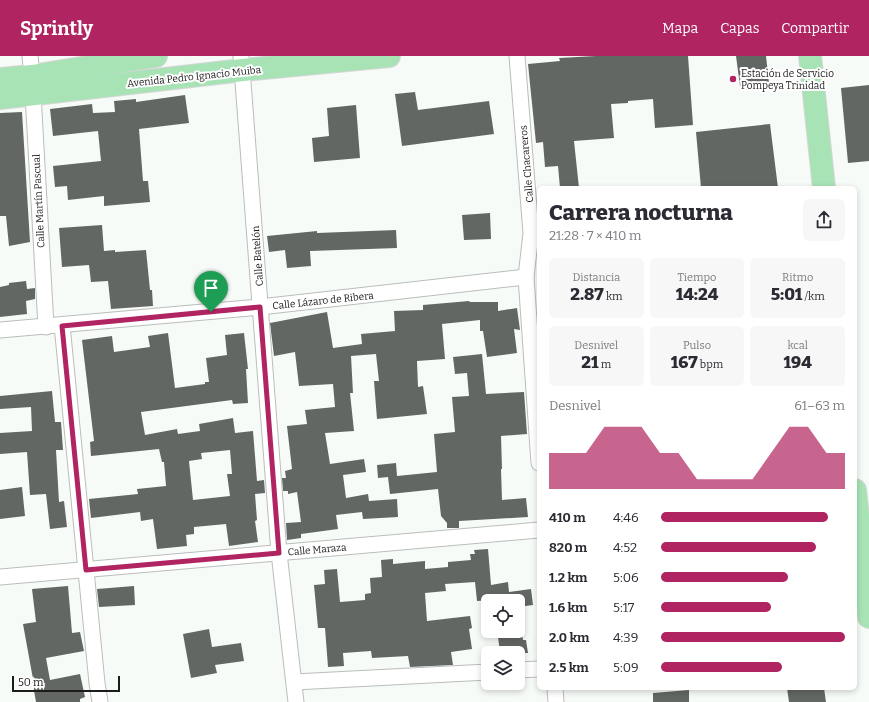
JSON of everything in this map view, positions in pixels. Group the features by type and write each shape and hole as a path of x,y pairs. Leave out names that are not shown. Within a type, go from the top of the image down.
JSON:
{"main road":[{"name":"Avenida Pedro Ignacio Muiba","path":"0,79 156,56"},
{"name":"Avenida Pedro Ignacio Muiba","path":"0,98 32,75 389,56"},
{"path":"810,56 824,186"},
{"path":"857,508 869,617"}],"street":[{"name":"Calle Chacareros","path":"517,56 535,232 526,277 537,414"},
{"name":"Calle Batelón","path":"242,63 279,553 296,702"},
{"name":"Calle Martín Pascual","path":"32,75 46,327"},
{"name":"Calle Lázaro de Ribera","path":"0,330 62,326 260,307 526,277"},
{"path":"62,326 100,702"},
{"name":"Calle Maraza","path":"0,577 537,530"},
{"path":"525,670 537,669"},
{"path":"294,682 481,672"},
{"path":"555,690 556,702"}],"building":[{"path":"596,56 688,56 693,125 655,128 653,99 611,104 614,138 574,141 579,186 560,186 558,166 545,167 543,142 536,143 528,64 560,61 559,58"},
{"path":"736,56 766,56 769,83 740,86"},
{"path":"869,85 869,161 848,163 841,88"},
{"path":"415,92 418,110 489,101 494,134 402,146 395,94"},
{"path":"185,95 189,123 139,129 143,181 148,181 150,202 104,206 104,196 68,200 67,186 55,187 53,166 101,161 98,131 53,136 50,109 92,104 93,113 115,112 114,101 136,99 136,102"},
{"path":"356,105 360,158 314,162 312,138 329,136 327,108"},
{"path":"22,112 30,242 9,246 6,216 0,216 0,113"},
{"path":"770,124 778,186 701,186 696,132"},
{"path":"490,213 491,239 464,240 462,215"},
{"path":"102,225 104,251 115,250 115,252 146,250 153,306 111,309 108,281 91,282 89,265 62,267 59,228"},
{"path":"396,230 397,248 310,251 311,266 287,268 285,250 269,252 267,236 317,231 317,233"},
{"path":"26,281 27,289 35,288 35,299 26,301 27,314 0,317 0,287 9,285 9,283"},
{"path":"469,301 498,302 498,311 517,308 520,330 514,329 517,353 487,357 483,331 480,331 480,320 442,324 445,359 417,361 418,387 423,386 427,414 377,419 374,381 379,381 376,354 351,356 353,393 350,393 354,431 325,433 330,464 364,459 366,472 343,475 346,498 368,494 369,501 397,499 398,517 363,519 362,512 336,515 338,529 301,534 301,538 287,540 286,523 301,522 297,492 288,494 288,491 283,491 282,478 286,478 285,471 292,469 287,426 307,424 305,410 335,407 333,384 299,386 295,352 274,356 270,323 327,312 333,348 362,344 361,334 395,331 394,311 423,310 423,305"},
{"path":"168,333 175,388 205,384 205,382 209,382 206,358 227,355 225,335 244,333 248,369 246,369 248,403 233,404 232,400 141,412 145,435 177,429 178,434 200,431 199,424 233,418 235,433 253,431 257,481 264,480 265,493 255,494 257,520 255,521 258,542 229,546 226,524 194,527 194,534 186,535 187,546 157,549 153,519 141,521 140,512 91,518 89,499 138,494 137,489 166,486 164,462 162,462 159,449 91,456 90,442 94,441 82,340 112,336 114,352 150,347 148,336","holes":["230,450 232,474 227,474 230,496 193,500 189,461 202,459 201,453"]},
{"path":"482,354 486,394 524,392 527,434 501,436 501,469 502,500 526,498 528,517 459,521 459,528 447,528 447,523 441,516 438,489 390,494 388,477 378,478 377,465 396,463 397,476 437,472 434,434 455,432 452,397 469,396 467,373 455,374 453,357"},
{"path":"52,391 55,422 61,422 63,450 56,450 59,502 64,501 67,527 50,529 46,494 30,495 27,452 0,454 0,433 32,431 31,407 0,409 0,396"},
{"path":"22,487 25,516 0,519 0,490"},
{"path":"488,549 491,585 508,582 509,592 531,589 533,605 525,606 525,594 481,594 481,601 477,601 475,582 445,584 446,591 425,593 427,621 470,616 472,628 469,629 472,649 451,652 453,665 410,667 408,656 372,658 371,651 343,653 344,666 328,667 325,628 318,628 314,585 325,584 324,570 337,569 340,602 365,600 365,594 371,593 370,578 382,577 381,560 393,559 393,564 425,561 425,569 448,567 448,562 471,560 470,554 475,554 474,550"},
{"path":"68,586 72,633 80,632 84,651 46,658 50,680 80,674 85,697 80,699 80,702 36,702 23,624 36,622 32,589"},
{"path":"134,586 135,605 99,607 97,589"},
{"path":"209,629 212,647 241,643 244,661 215,665 217,673 191,678 183,634"},
{"path":"498,638 523,638 523,640 526,640 528,653 525,653 525,646 499,646"},
{"path":"689,690 689,702 653,702 653,693"},
{"path":"787,690 824,690 826,702 789,702"}],"place":[{"name":"Estación de Servicio Pompeya Trinidad","path":"733,79"}],"route":[{"path":"260,307 279,553 86,570 62,326 211,312 260,307"}]}
